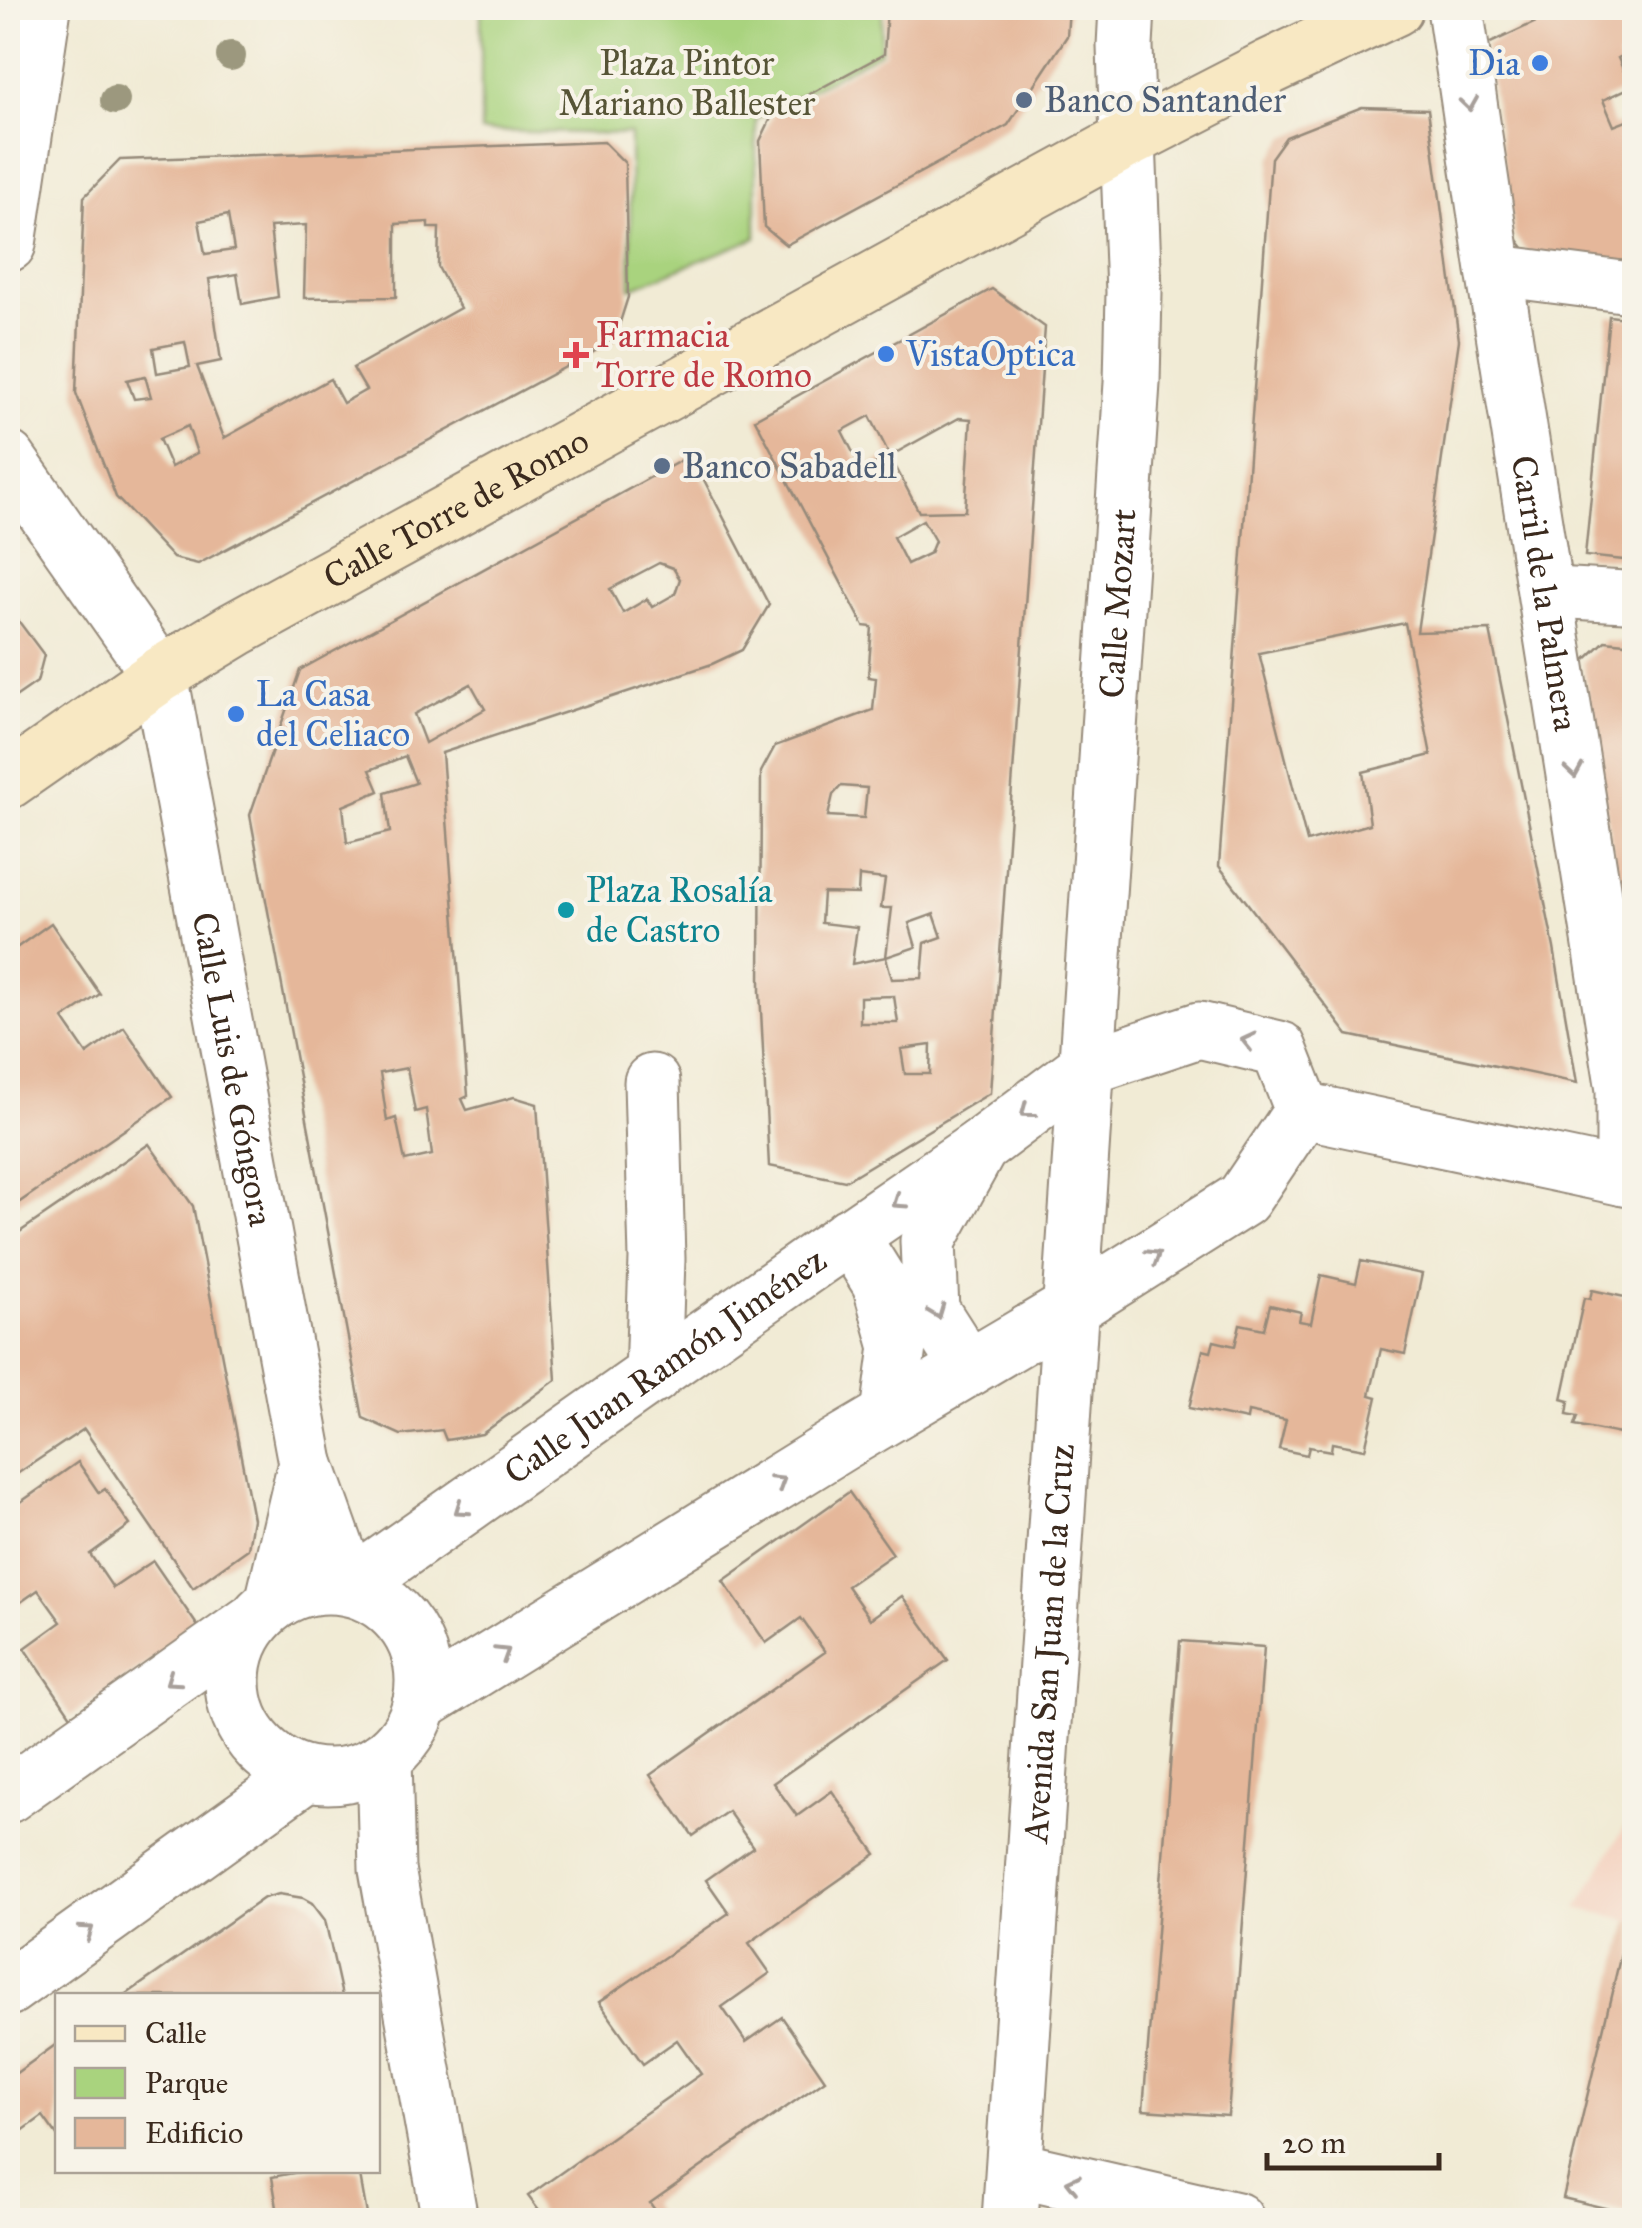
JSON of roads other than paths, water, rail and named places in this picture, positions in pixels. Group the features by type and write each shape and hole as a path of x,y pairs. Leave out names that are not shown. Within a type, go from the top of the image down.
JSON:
{"main road":[{"name":"Calle Torre de Romo","path":"8,781 160,675 236,629 1128,140 1270,66 1395,8"}],"street":[{"path":"9,227 43,8"},
{"name":"Calle Mozart","path":"1085,1068 1133,367 1127,8"},
{"name":"Carril de la Palmera","path":"1455,8 1624,1090 1629,1179"},
{"path":"1494,270 1634,288"},
{"path":"8,424 14,468 160,675"},
{"path":"1546,592 1634,597"},
{"name":"Calle Luis de Góngora","path":"160,675 306,1463 350,1587"},
{"name":"Calle Juan Ramón Jiménez","path":"350,1587 850,1235 978,1153 1085,1068 1199,1030 1279,1049 1302,1110"},
{"name":"Avenida San Juan de la Cruz","path":"1012,2195 1085,1068"},
{"path":"652,1082 658,1260 653,1376"},
{"path":"420,1704 889,1414 1072,1307 1243,1198 1302,1110 1629,1179"},
{"path":"968,1368 932,1310 928,1241 978,1153"},
{"path":"850,1235 880,1284 898,1347 889,1414"},
{"name":"Calle Luis de Góngora","path":"306,1463 262,1613 238,1647 232,1674 234,1701 259,1748 281,1764 306,1774 388,1869"},
{"path":"8,1795 289,1593 319,1585 350,1587 375,1597 397,1614 413,1636 422,1662 424,1688 417,1716 404,1739 384,1758 360,1771 334,1777 306,1774 8,1988"},
{"path":"384,1758 388,1869 450,2220"},
{"path":"1012,2195 1236,2220"}],"place":[{"name":"Dia","path":"1540,63"},
{"name":"Banco Santander","path":"1024,100"},
{"name":"VistaOptica","path":"886,354"},
{"name":"Farmacia Torre de Romo","path":"576,355"},
{"name":"Banco Sabadell","path":"662,466"},
{"name":"La Casa del Celiaco","path":"236,714"},
{"name":"Plaza Rosalía de Castro","path":"566,910"}],"park label":[{"name":"Plaza Pintor Mariano Ballester","path":"687,83"}]}
